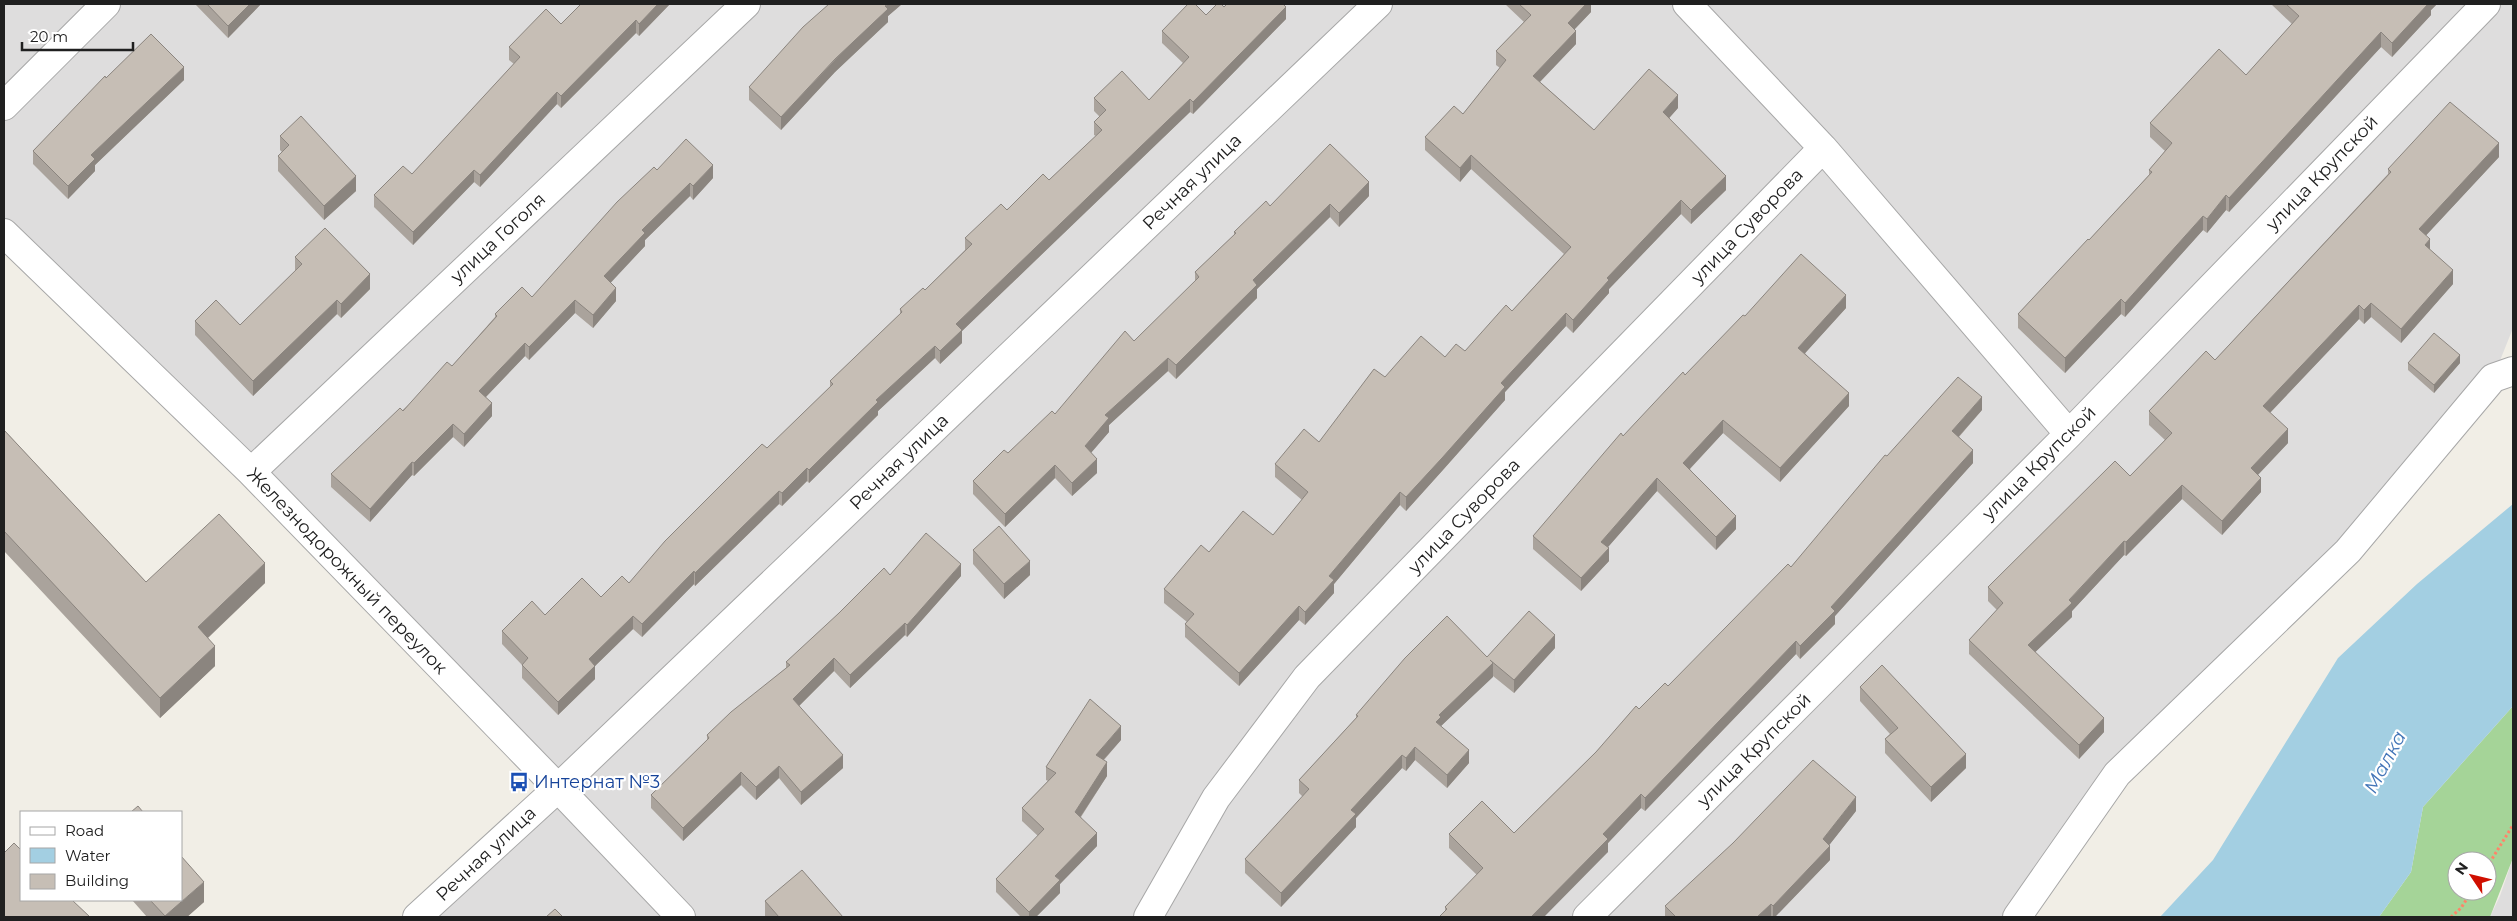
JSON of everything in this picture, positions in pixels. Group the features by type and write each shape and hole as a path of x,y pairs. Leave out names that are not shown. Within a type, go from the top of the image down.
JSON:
{"street":[{"path":"4,106 106,4"},
{"name":"улица Гоголя","path":"251,472 746,4"},
{"name":"Речная улица","path":"417,917 558,788 1378,4"},
{"path":"1687,4 1823,148 2068,434"},
{"name":"улица Крупской","path":"1587,917 2068,434 2486,4"},
{"name":"улица Суворова","path":"1148,917 1216,798 1306,678 1823,148"},
{"name":"Железнодорожный переулок","path":"4,233 251,472 681,917"},
{"path":"2017,917 2116,774 2348,551 2493,378 2513,371"}],"path":[{"path":"2497,851 2513,825"},
{"path":"2451,917 2466,901"}],"shaded area":[{"path":"4,4 2513,4 2513,328 2493,378 2190,705 2017,917 417,917 558,788 4,233"},
{"path":"2513,858 2513,917 2490,917 2500,896"}],"green space":[{"path":"2513,706 2513,858 2497,899 2497,851 2447,851 2447,901 2496,901 2490,917 2379,917 2411,872 2423,807"}],"water":[{"name":"Малка","path":"2513,504 2513,706 2423,807 2411,872 2379,917 2160,917 2213,860 2338,658 2417,584"}],"building":[{"path":"207,4 250,4 228,26"},
{"path":"581,4 658,4 639,24 636,20 561,96 557,92 480,175 474,170 413,232 374,195 403,166 412,174 520,57 509,47 546,9 561,24"},
{"path":"829,4 888,4 885,6 888,9 835,59 781,117 749,87 803,27"},
{"path":"1188,4 1195,4 1206,15 1217,4 1221,4 1224,7 1227,4 1283,4 1286,7 1193,102 1190,99 956,324 962,330 940,351 935,346 876,400 878,402 809,470 807,468 782,493 779,491 695,573 694,571 642,624 633,616 589,659 595,666 558,702 522,665 528,658 502,631 532,601 545,615 582,578 601,597 622,576 629,583 665,541 762,444 767,448 833,384 830,381 902,312 900,309 923,288 925,290 972,244 965,238 1001,204 1007,210 1043,174 1049,180 1102,130 1094,122 1106,110 1094,98 1122,71 1149,100 1189,57 1162,31"},
{"path":"1519,4 1586,4 1568,23 1576,31 1533,76 1594,130 1649,69 1678,95 1663,112 1726,176 1691,210 1681,200 1607,278 1609,280 1573,320 1566,313 1501,383 1505,387 1406,497 1400,492 1329,576 1334,580 1305,612 1299,606 1239,673 1185,624 1194,614 1164,589 1201,545 1209,552 1243,511 1273,535 1308,492 1275,464 1304,429 1319,442 1374,369 1385,377 1421,336 1445,357 1456,344 1465,351 1506,305 1512,311 1571,247 1471,155 1460,168 1425,137 1454,106 1463,114 1506,60 1496,51 1531,15"},
{"path":"2286,4 2428,4 2392,43 2381,32 2229,198 2226,195 2207,219 2203,216 2125,303 2121,299 2065,358 2018,314 2152,172 2149,170 2172,143 2150,123 2219,49 2246,75 2299,16"},
{"path":"151,34 184,67 91,155 95,159 68,186 33,151 105,76 106,78"},
{"path":"2450,102 2499,143 2419,229 2430,239 2425,245 2453,270 2401,329 2371,303 2364,310 2359,305 2263,406 2288,429 2251,468 2261,478 2222,521 2182,485 2126,542 2124,541 2069,600 2072,603 2028,645 2104,718 2079,745 1969,640 2003,603 1988,587 2115,461 2130,476 2172,433 2149,411 2206,351 2215,360 2391,172 2388,169"},
{"path":"301,116 356,176 324,206 278,156 289,145 280,136"},
{"path":"686,139 713,165 693,186 690,183 642,230 645,233 604,276 616,288 593,315 575,300 529,347 525,343 479,391 492,403 464,434 453,424 414,463 412,462 370,509 331,474 400,408 403,411 447,362 452,366 497,316 495,314 522,287 532,297 617,202 654,167 657,170"},
{"path":"1330,144 1369,182 1339,213 1330,204 1253,280 1257,285 1176,365 1168,358 1105,415 1109,418 1085,446 1097,459 1072,483 1055,465 1005,514 973,481 1004,450 1008,453 1052,411 1055,414 1125,331 1134,341 1199,277 1195,272 1236,233 1234,232 1266,201 1270,206"},
{"path":"325,228 370,274 341,304 337,300 253,381 195,321 216,300 240,325 302,264 295,257"},
{"path":"1801,254 1846,295 1798,348 1849,393 1780,468 1723,420 1683,463 1736,516 1716,537 1657,478 1601,542 1609,548 1581,578 1533,536 1621,433 1623,436 1683,372 1685,375 1743,315 1745,316"},
{"path":"2434,333 2460,355 2434,385 2408,363"},
{"path":"1958,377 1982,397 1952,431 1973,450 1831,607 1835,611 1800,646 1796,641 1645,798 1641,794 1603,834 1608,839 1531,917 1439,917 1447,909 1445,907 1483,868 1449,834 1482,801 1514,833 1596,752 1636,706 1639,709 1665,683 1668,686 1788,564 1791,567 1885,455 1887,456"},
{"path":"4,430 146,582 219,514 265,563 198,627 215,646 160,698 4,531"},
{"path":"999,526 1030,561 1004,584 973,550"},
{"path":"926,533 961,564 907,625 905,623 850,675 834,658 793,699 843,755 801,792 779,766 756,787 741,772 683,828 651,795 709,738 707,735 731,712 790,665 786,662 884,568 890,575"},
{"path":"1529,611 1555,635 1514,680 1490,660 1493,663 1439,715 1441,717 1436,722 1469,750 1447,775 1415,747 1406,758 1402,755 1351,810 1356,814 1281,893 1245,859 1309,789 1299,780 1358,716 1356,715 1405,658 1447,616 1487,657"},
{"path":"1882,665 1966,754 1931,787 1885,739 1898,728 1860,687"},
{"path":"1090,699 1121,726 1096,755 1107,762 1075,812 1097,833 1055,876 1060,880 1029,912 996,879 1044,829 1022,808 1056,773 1046,767"},
{"path":"1813,760 1856,797 1823,839 1830,846 1773,906 1771,904 1757,917 1676,917 1665,906 1733,843"},
{"path":"138,806 142,811 132,811"},
{"path":"14,843 20,849 20,901 73,901 90,917 4,917 4,853"},
{"path":"182,857 204,882 165,916 151,901 182,901"},
{"path":"802,870 843,917 779,917 765,901"},
{"path":"555,909 563,917 546,917"}],"place":[{"name":"Интернат №3","path":"519,782"}]}
